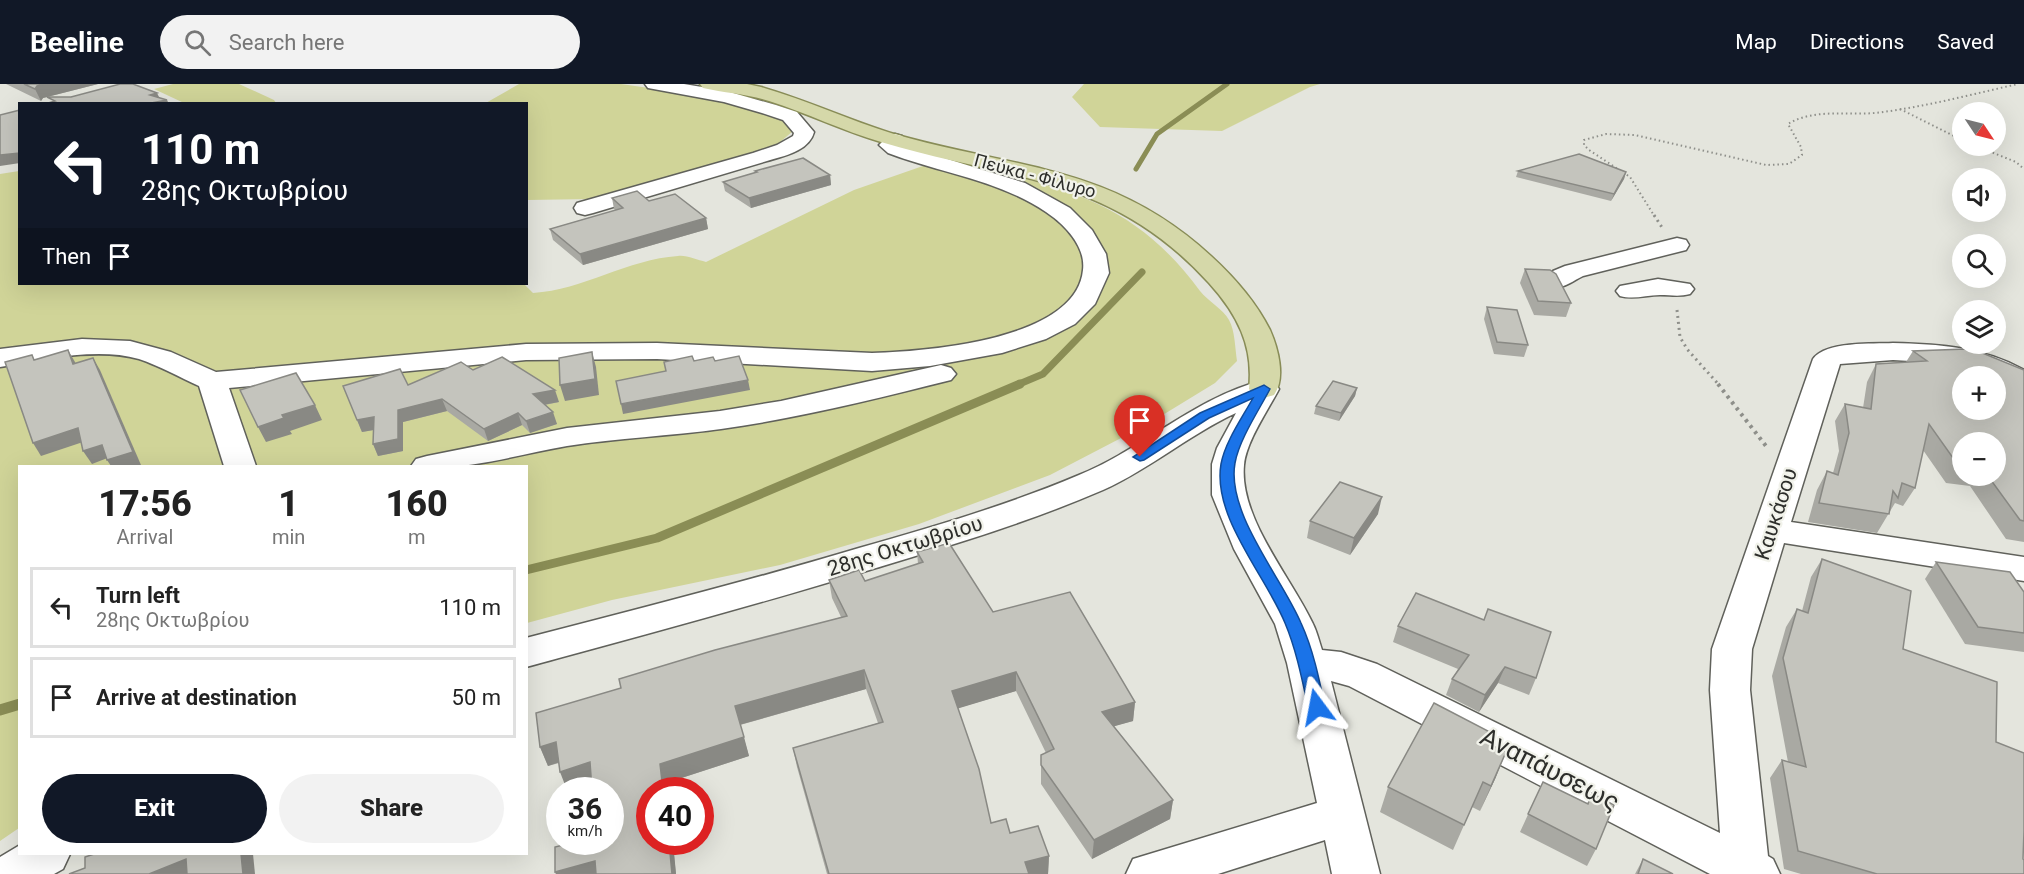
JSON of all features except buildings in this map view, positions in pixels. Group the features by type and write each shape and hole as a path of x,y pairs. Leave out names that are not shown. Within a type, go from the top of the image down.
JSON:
{"main road":[{"name":"Πεύκα - Φίλυρο","path":"709,84 789,102 895,140 1067,182 1113,199 1146,217 1190,250 1229,290 1248,314 1261,340 1265,370 1264,389"}],"street":[{"path":"585,208 760,157 784,149 802,139 804,132 790,116 726,97 654,84"},
{"path":"0,358 87,349 130,349 170,362 212,381 526,352 657,351 872,362 904,361 975,352 1026,337 1072,312 1089,293 1094,285 1097,265 1094,254 1075,225 1061,212 1040,198 1015,188 903,153 890,146 889,144 895,140"},
{"path":"1558,281 1562,276 1574,271 1677,245"},
{"path":"1629,291 1658,287 1681,289"},
{"path":"432,465 576,435 720,420 838,399 954,370 971,362 975,352"},
{"name":"Καυκάσου","path":"1747,872 1730,690 1730,666 1735,642 1825,362 1832,355 1954,354 2000,368 2024,382"},
{"path":"212,381 240,465"},
{"path":"1264,389 1233,448 1228,464 1227,486 1234,509 1252,549 1283,600 1294,624 1307,663 1356,874"},
{"name":"28ης Οκτωβρίου","path":"528,652 758,591 966,529 1092,482 1140,457 1204,416 1264,389"},
{"path":"1771,530 2024,569"},
{"name":"Αναπάυσεως","path":"1307,663 1341,667 1363,675 1747,872"},
{"path":"1150,874 1341,815"},
{"path":"13,874 44,855"}],"path":[{"path":"1677,245 1664,230 1633,181 1588,148 1584,140 1599,134 1631,135 1674,142 1743,162 1771,166 1783,165 1795,162 1802,154 1801,147 1788,124 1796,117 1819,113 1858,115 1900,109 2018,84"},
{"path":"1900,109 1952,135"},
{"path":"2001,156 2024,168"},
{"path":"1681,289 1677,324 1680,337 1687,349 1734,402 1773,456 1792,466"}],"green space":[{"path":"173,84 239,84 275,102 182,102 154,89"},
{"path":"519,84 621,84 729,102 785,120 793,131 772,149 593,199 528,200 528,102 488,102"},
{"path":"1084,84 1320,84 1222,131 1100,127 1072,97"},
{"path":"943,159 1019,177 1086,199 1116,214 1145,233 1173,259 1203,295 1226,316 1231,324 1235,340 1237,361 1215,383 1148,424 1050,475 919,524 780,565 612,600 528,623 528,465 18,465 18,829 0,841 0,174 18,171 18,285 525,285 533,293 552,291 659,258 681,256 706,262 854,190"}],"waterway":[{"path":"1136,169 1157,134 1227,84"},
{"path":"1017,385 1043,374 1142,272"},
{"path":"528,570 657,538 1020,384"},
{"path":"0,710 18,705"}],"route":[{"path":"1140,457 1204,416 1232,401 1264,389 1233,448 1228,464 1227,486 1234,509 1252,549 1283,600 1294,624 1307,663 1317,707"}]}
